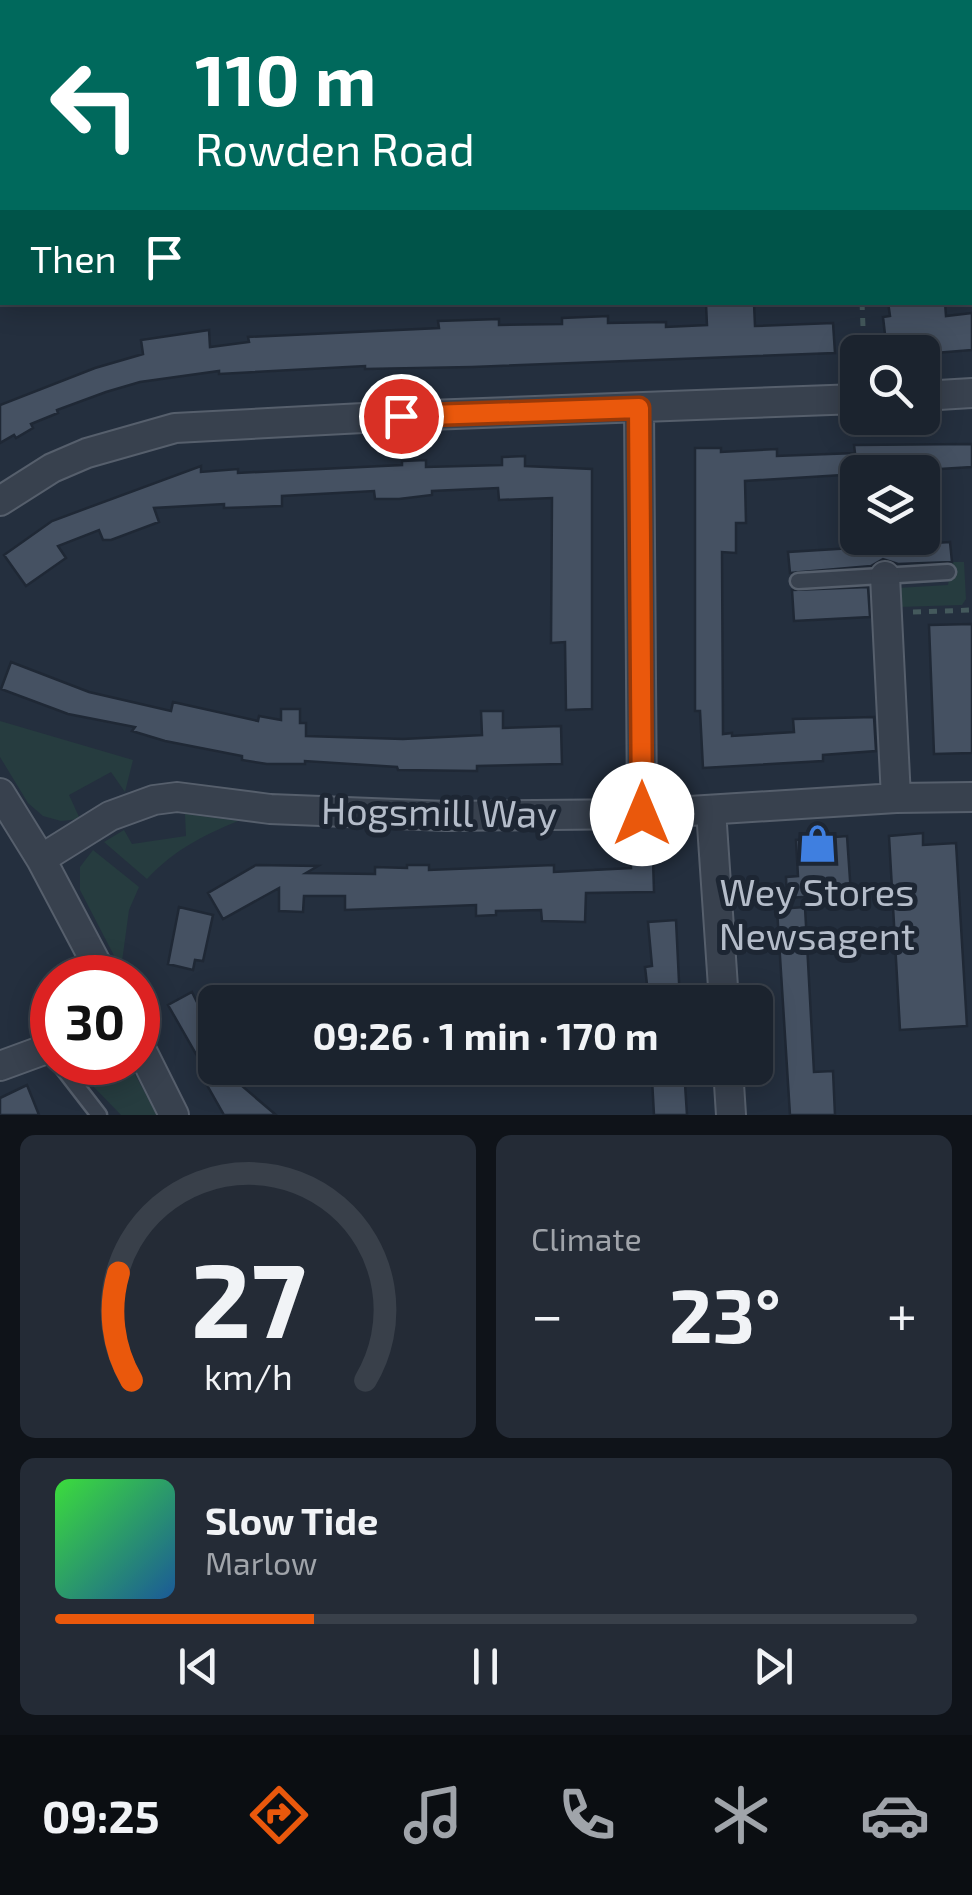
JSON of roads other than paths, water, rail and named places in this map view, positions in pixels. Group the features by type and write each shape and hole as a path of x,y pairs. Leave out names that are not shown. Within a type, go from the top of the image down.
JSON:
{"street":[{"path":"940,395 972,393"},
{"path":"0,502 52,468 87,453 176,428 840,400"},
{"path":"639,408 642,814"},
{"path":"884,576 896,798"},
{"path":"0,793 41,859 92,955"},
{"name":"Hogsmill Way","path":"41,859 120,811 154,800 177,798 270,809 378,815 642,814 972,797"},
{"path":"711,810 723,985"},
{"path":"0,1066 30,1059"},
{"path":"159,1085 174,1115"},
{"path":"729,1085 731,1115"}],"lane":[{"path":"798,581 948,572"},
{"path":"76,1085 99,1115"}],"place":[{"name":"Wey Stores Newsagent","path":"817,844"}]}
